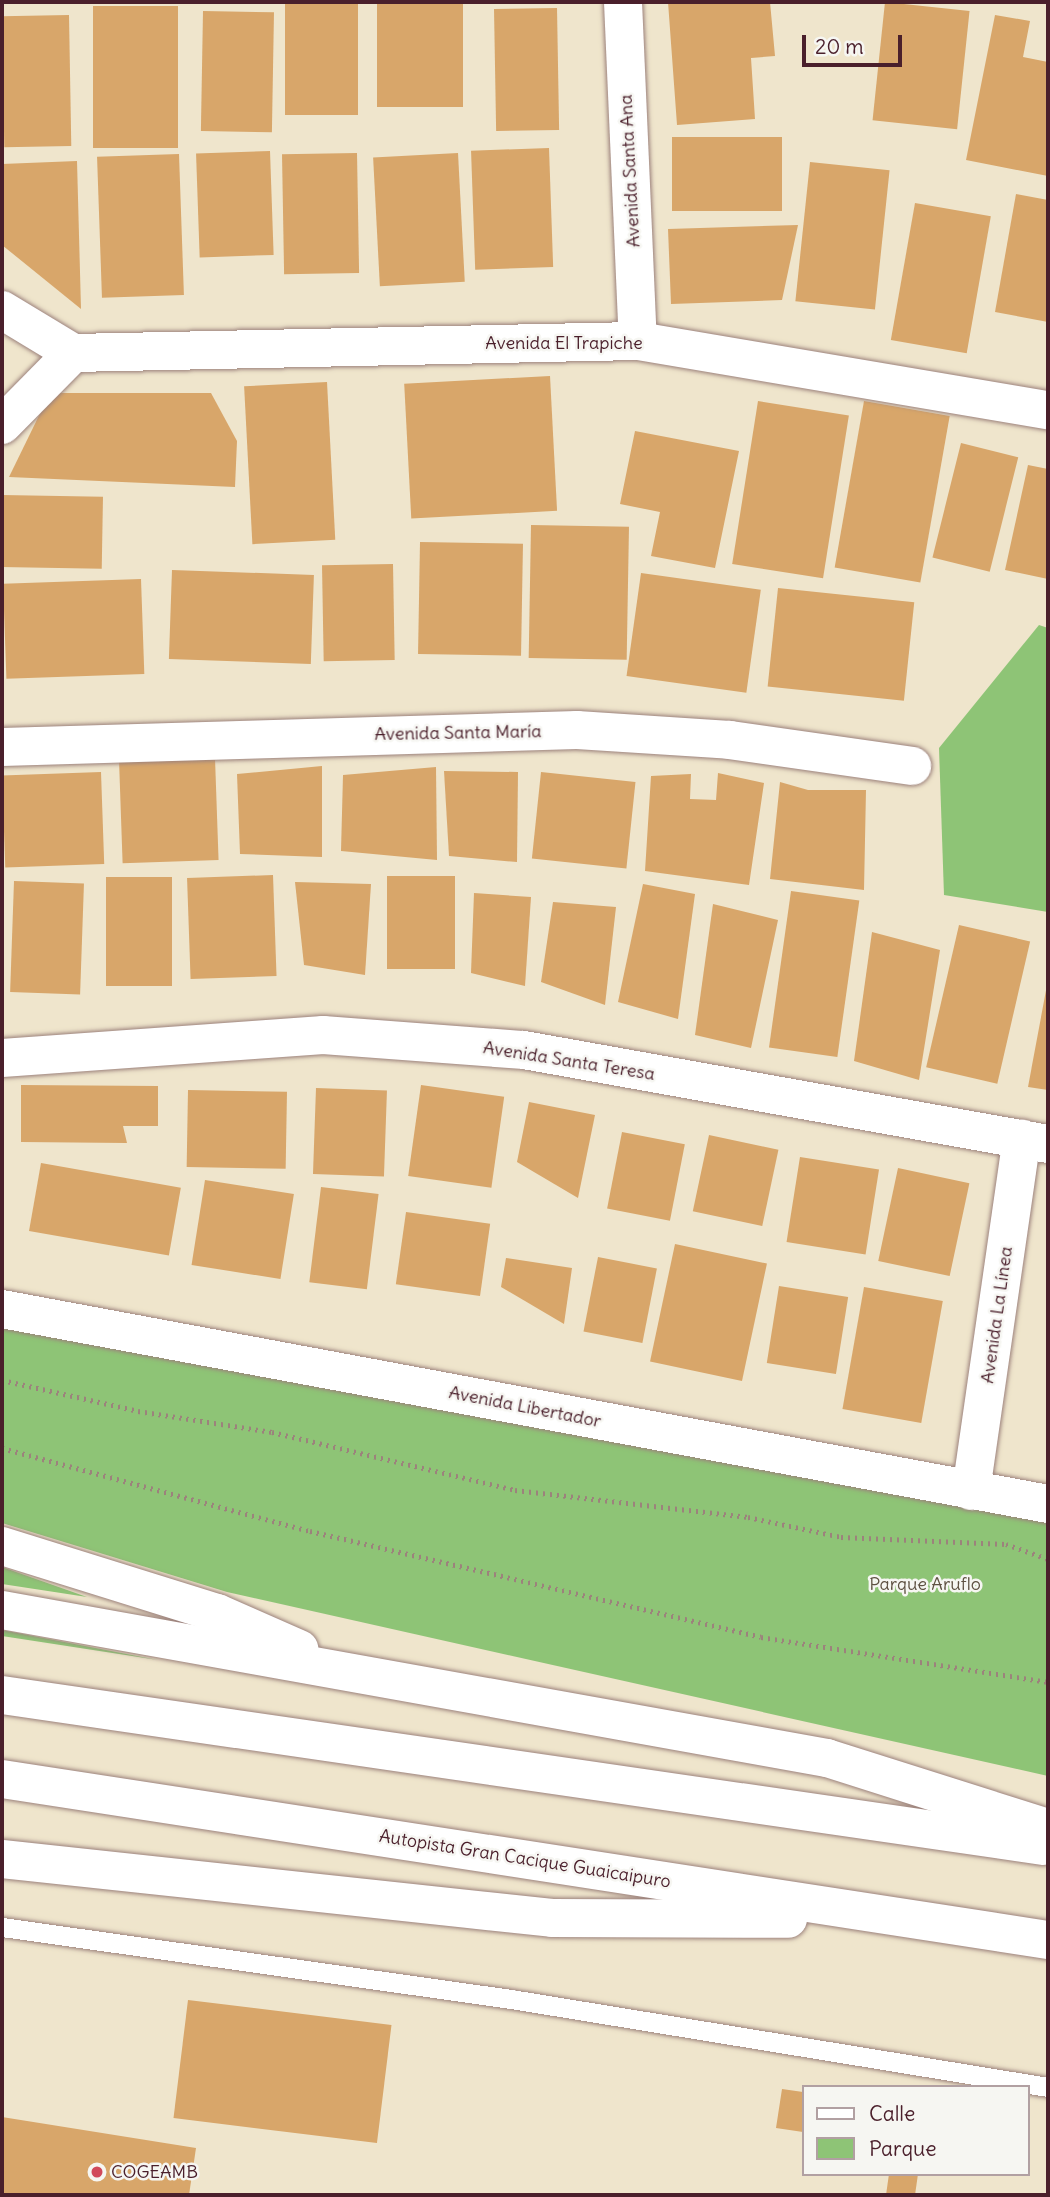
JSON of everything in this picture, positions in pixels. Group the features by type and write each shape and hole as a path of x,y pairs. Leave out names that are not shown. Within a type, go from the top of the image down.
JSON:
{"main road":[{"name":"Avenida Santa Ana","path":"623,2 638,341"},
{"path":"2,310 73,353 2,425"},
{"name":"Avenida El Trapiche","path":"73,353 638,341 1048,410"},
{"name":"Avenida Santa María","path":"2,747 577,730 730,740 912,766"},
{"name":"Avenida Santa Teresa","path":"2,1058 323,1035 430,1043 524,1051 1035,1142"},
{"name":"Avenida La Línea","path":"971,1491 1035,1142"},
{"name":"Avenida Libertador","path":"2,1309 1048,1504"},
{"path":"2,1545 217,1613 362,1676"},
{"path":"2,1610 827,1758 1048,1828"},
{"path":"2,1695 1048,1846"},
{"name":"Autopista Gran Cacique Guaicaipuro","path":"2,1779 1048,1940"},
{"path":"2,1859 552,1918 920,1919"}],"lane":[{"path":"2,1927 511,1999 1048,2087"}],"path":[{"path":"2,1380 138,1411 285,1435 515,1490 748,1517 841,1537 1006,1544 1048,1559"},
{"path":"2,1448 310,1531 761,1637 1048,1682"}],"green space":[{"path":"1039,625 1048,628 1048,912 944,895 939,748"},
{"name":"Parque Aruflo","path":"2,1311 1048,1507 1048,1776 227,1592 2,1523"},
{"path":"2,1567 87,1597 2,1584"},
{"path":"2,1630 158,1660 2,1636"}],"building":[{"path":"285,2 358,2 358,115 285,115"},
{"path":"377,2 463,2 463,107 377,107"},
{"path":"668,2 770,2 775,56 751,58 755,119 677,125"},
{"path":"885,2 970,11 957,129 873,120"},
{"path":"93,6 178,6 178,148 93,148"},
{"path":"557,8 559,130 496,131 494,9"},
{"path":"203,11 274,12 272,132 201,131"},
{"path":"69,15 71,146 4,147 2,16"},
{"path":"995,15 1030,21 1023,57 1048,62 1048,176 966,160"},
{"path":"672,137 782,137 782,211 672,211"},
{"path":"549,148 553,267 475,270 471,151"},
{"path":"270,151 274,255 200,258 196,154"},
{"path":"357,153 359,273 284,274 282,154"},
{"path":"458,153 465,282 380,286 373,157"},
{"path":"179,154 184,295 102,298 97,157"},
{"path":"77,161 81,309 2,245 2,164"},
{"path":"810,162 890,170 875,310 795,301"},
{"path":"1016,194 1048,200 1048,322 995,312"},
{"path":"915,203 991,216 967,353 891,340"},
{"path":"798,225 782,300 671,304 668,229"},
{"path":"550,376 557,511 411,518 404,384"},
{"path":"327,382 335,540 252,544 244,386"},
{"path":"50,393 211,393 237,441 235,487 9,477"},
{"path":"758,401 849,415 823,578 732,564"},
{"path":"864,401 950,416 920,583 835,567"},
{"path":"635,431 739,451 715,568 651,556 660,512 620,504"},
{"path":"961,443 1018,457 990,572 932,557"},
{"path":"1028,465 1048,469 1048,579 1005,570"},
{"path":"2,495 103,497 102,569 2,567"},
{"path":"531,525 629,527 627,660 529,658"},
{"path":"420,542 523,544 521,656 418,654"},
{"path":"393,564 395,660 324,661 322,565"},
{"path":"172,570 314,575 311,664 169,659"},
{"path":"641,573 761,590 746,693 627,676"},
{"path":"141,579 144,674 6,679 3,584"},
{"path":"778,588 914,602 904,701 768,686"},
{"path":"215,758 219,860 123,863 119,761"},
{"path":"322,766 322,857 240,854 237,774"},
{"path":"436,767 437,860 341,851 343,775"},
{"path":"444,771 518,772 517,862 449,856"},
{"path":"101,772 104,864 5,867 2,775"},
{"path":"541,772 635,782 626,868 532,859"},
{"path":"718,773 764,783 749,885 645,871 651,776 691,774 690,799 716,800"},
{"path":"780,782 808,790 866,790 864,890 770,879"},
{"path":"273,875 277,976 191,979 187,878"},
{"path":"387,876 455,876 455,969 387,969"},
{"path":"106,877 172,877 172,986 106,986"},
{"path":"14,881 84,883 80,994 10,992"},
{"path":"295,882 371,884 365,975 304,965"},
{"path":"643,884 695,894 678,1019 618,1002"},
{"path":"791,891 859,901 837,1057 769,1047"},
{"path":"474,893 531,897 525,986 471,973"},
{"path":"553,902 616,907 605,1005 541,982"},
{"path":"713,904 778,920 751,1048 695,1035"},
{"path":"959,925 1030,941 997,1084 926,1067"},
{"path":"872,932 940,950 919,1080 854,1061"},
{"path":"1048,985 1048,1090 1028,1087"},
{"path":"21,1085 158,1086 158,1126 123,1126 127,1143 21,1142"},
{"path":"421,1085 504,1097 491,1188 408,1176"},
{"path":"316,1088 387,1090 384,1176 313,1174"},
{"path":"188,1090 287,1092 286,1169 187,1167"},
{"path":"529,1102 595,1115 578,1198 517,1162"},
{"path":"622,1132 685,1144 670,1221 607,1209"},
{"path":"709,1135 778,1150 762,1226 693,1211"},
{"path":"800,1157 879,1170 866,1254 787,1242"},
{"path":"41,1163 181,1188 169,1256 29,1231"},
{"path":"898,1168 969,1183 950,1276 878,1261"},
{"path":"205,1180 294,1194 280,1279 192,1265"},
{"path":"321,1187 379,1194 367,1289 309,1282"},
{"path":"406,1212 490,1224 480,1296 396,1284"},
{"path":"675,1244 767,1264 742,1381 650,1361"},
{"path":"598,1257 657,1268 642,1343 583,1332"},
{"path":"506,1258 572,1268 564,1324 501,1287"},
{"path":"779,1286 848,1297 836,1374 767,1363"},
{"path":"864,1287 943,1301 921,1423 842,1409"},
{"path":"188,2000 391,2025 377,2143 173,2118"},
{"path":"782,2089 802,2092 802,2132 776,2128"},
{"name":"COGEAMB","path":"2,2117 196,2148 189,2195 2,2195"},
{"path":"889,2176 918,2176 915,2195 886,2195"}],"place":[{"name":"COGEAMB","path":"97,2172"}]}
